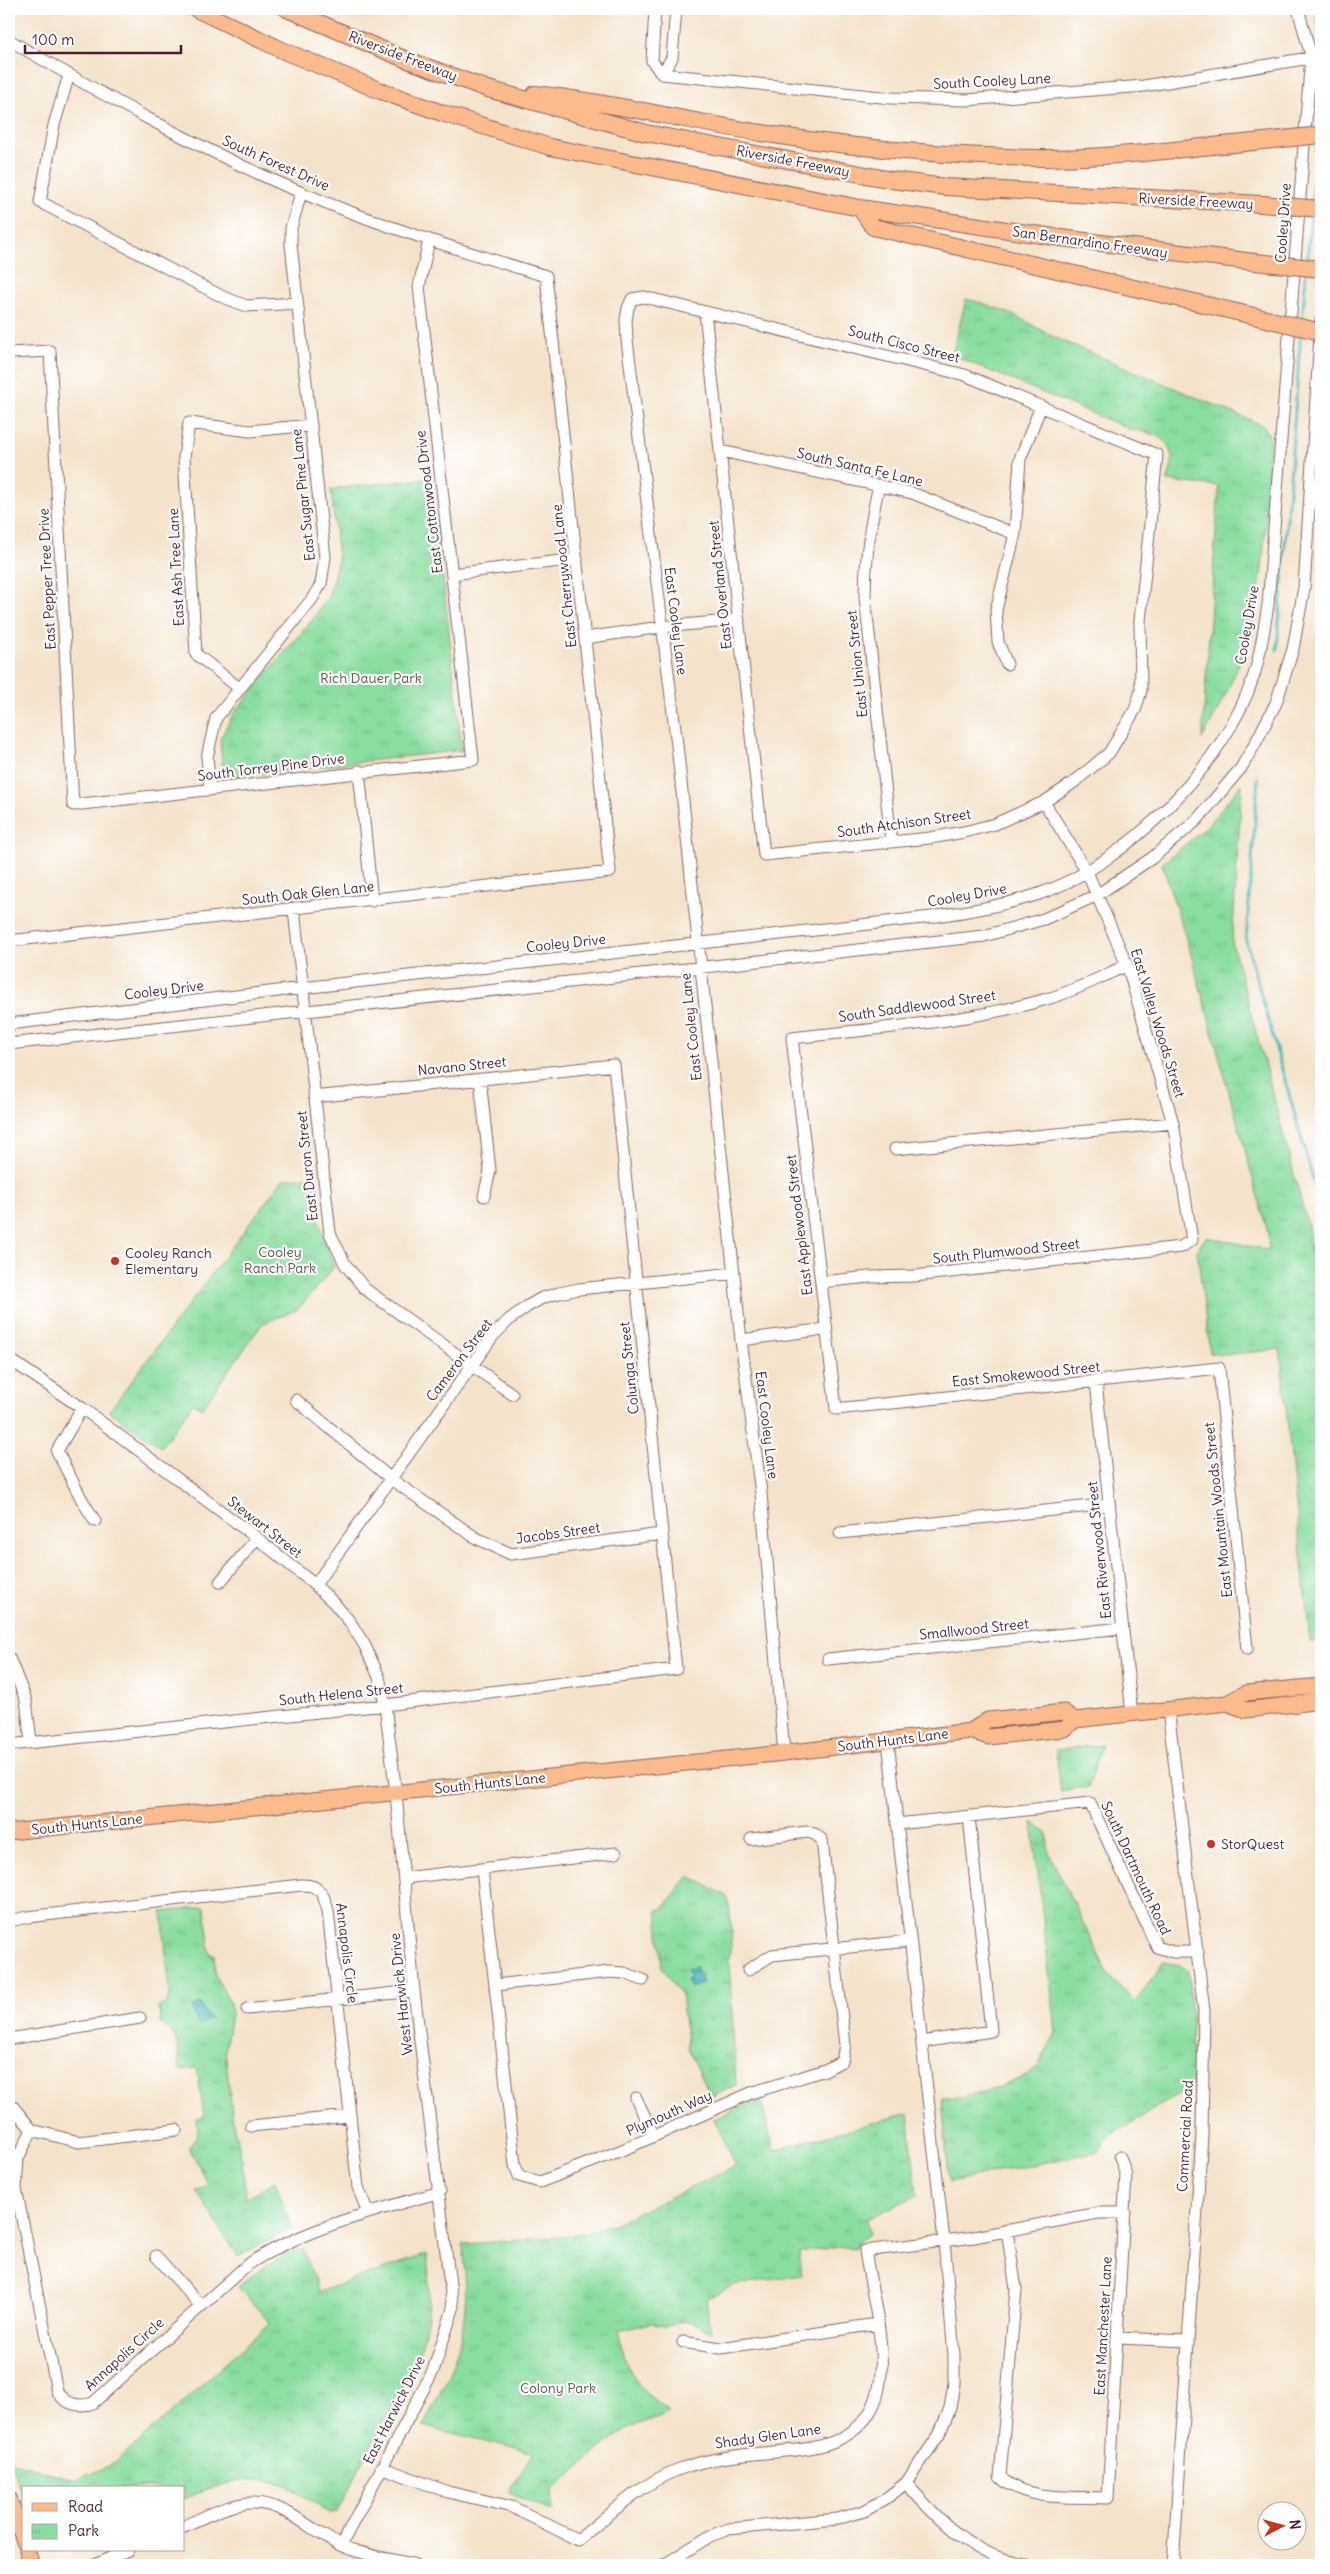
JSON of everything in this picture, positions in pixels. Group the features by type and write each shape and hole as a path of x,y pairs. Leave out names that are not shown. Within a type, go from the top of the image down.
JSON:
{"highway":[{"path":"196,9 261,41 348,78 418,105 522,139 550,147 860,208 873,227 1321,332"},
{"name":"Riverside Freeway","path":"287,9 402,58 488,89 646,133 892,180 953,187 1321,209"},
{"path":"488,89 578,99 762,133 948,154 1038,158 1124,155 1321,135"},
{"name":"San Bernardino Freeway","path":"860,208 1061,238 1321,269"}],"main road":[{"name":"South Hunts Lane","path":"9,1832 784,1753 971,1731 988,1737 1066,1729 1076,1720 1227,1703 1246,1693 1321,1686"},
{"name":"South Hunts Lane","path":"1227,1703 1246,1710 1321,1701"},
{"path":"9,2498 22,2535"},
{"path":"28,2552 32,2565"}],"street":[{"path":"656,9 652,61 662,74 672,58 676,9"},
{"name":"Cooley Drive","path":"9,1024 302,988 931,917 1000,906 1041,894 1087,872 1134,839 1179,797 1207,763 1231,726 1254,675 1268,604 1316,56 1298,9"},
{"name":"South Forest Drive","path":"9,40 68,75 237,164 301,192 428,240 546,276"},
{"name":"South Cooley Lane","path":"662,74 891,98 966,100 1144,86 1316,56"},
{"path":"68,75 54,125 40,202 223,297 247,306 297,302"},
{"name":"East Sugar Pine Lane","path":"210,790 207,757 216,718 312,599 321,584 324,571 291,228 301,192"},
{"name":"East Cottonwood Drive","path":"428,240 419,287 473,760"},
{"name":"East Cherrywood Lane","path":"546,276 610,872"},
{"name":"South Cisco Street","path":"632,299 644,297 965,375 1157,455"},
{"name":"East Cooley Lane","path":"632,299 626,321 627,340 677,745 741,1340 761,1493 784,1753"},
{"name":"East Overland Street","path":"705,312 764,855"},
{"path":"9,1044 984,936 1044,919 1097,895 1152,858 1197,820 1241,768 1276,703 1293,649 1304,588 1321,320"},
{"name":"East Pepper Tree Drive","path":"9,353 50,351 73,805"},
{"path":"1007,664 998,642 996,610 1015,534 1020,460 1041,406"},
{"name":"East Ash Tree Lane","path":"239,688 196,654 184,456 189,423 250,431 311,425"},
{"name":"South Santa Fe Lane","path":"721,451 912,493 1015,534"},
{"name":"South Atchison Street","path":"764,855 964,832 995,824 1044,802 1073,783 1109,753 1135,710 1141,691 1140,620 1157,455"},
{"name":"East Union Street","path":"879,485 864,558 865,597 892,841"},
{"path":"452,574 577,559"},
{"path":"585,638 661,627 739,620"},
{"name":"South Torrey Pine Drive","path":"73,805 359,771 473,760"},
{"path":"359,771 372,901"},
{"name":"East Valley Woods Street","path":"1044,802 1087,872 1128,965 1173,1123 1192,1240"},
{"name":"South Oak Glen Lane","path":"9,941 294,910 610,872"},
{"name":"East Duron Street","path":"294,910 327,1220 330,1233 345,1264 365,1289 512,1394"},
{"name":"South Saddlewood Street","path":"792,1038 959,1019 1006,1009 1049,998 1128,965"},
{"name":"East Applewood Street","path":"792,1038 836,1408"},
{"name":"Navano Street","path":"314,1096 614,1065"},
{"name":"Colunga Street","path":"614,1065 660,1534 676,1669"},
{"path":"480,1079 490,1171 484,1196"},
{"path":"895,1149 1173,1123"},
{"name":"South Plumwood Street","path":"821,1282 869,1277 914,1276 1181,1247 1192,1240"},
{"name":"Cameron Street","path":"314,1585 493,1336 510,1319 542,1298 579,1289 734,1273"},
{"path":"741,1340 826,1329"},
{"name":"Stewart Street","path":"9,1359 82,1408 257,1538 334,1603 365,1646 379,1677 385,1705 396,1793"},
{"name":"East Smokewood Street","path":"836,1408 1219,1368"},
{"name":"East Mountain Woods Street","path":"1219,1368 1247,1649"},
{"name":"East Riverwood Street","path":"1096,1382 1132,1714"},
{"name":"Jacobs Street","path":"296,1400 391,1479 476,1538 511,1554 660,1534"},
{"path":"82,1408 58,1451 95,1521"},
{"path":"840,1533 1109,1504"},
{"path":"220,1582 257,1538"},
{"name":"Smallwood Street","path":"828,1659 1122,1628"},
{"path":"9,1658 26,1700 32,1742"},
{"name":"South Helena Street","path":"9,1745 385,1705 676,1669"},
{"name":"Commercial Road","path":"1168,1709 1204,2012 1202,2135 1173,2565"},
{"path":"664,2565 710,2536 729,2529 819,2522 853,2515 884,2500 906,2483 939,2435 950,2408 954,2384 944,2241 888,1740"},
{"name":"West Harwick Drive","path":"396,1793 414,1991 440,2192"},
{"name":"South Dartmouth Road","path":"897,1824 1090,1802 1157,1947 1164,1951 1198,1952"},
{"path":"922,2042 991,2031 969,1816"},
{"name":"Plymouth Way","path":"482,1869 514,2165 519,2176 540,2182 654,2136 751,2092 825,2070 842,2061 845,2045 822,1840 815,1834 807,1832 751,1839"},
{"path":"404,1878 616,1853"},
{"name":"Annapolis Circle","path":"9,1921 28,1917 311,1884 318,1887 326,1901 358,2187 368,2213"},
{"path":"748,1970 772,1955 834,1947 909,1941"},
{"path":"496,1985 610,1972 624,1973 643,1980"},
{"path":"247,2009 414,1991"},
{"path":"9,2039 140,2018"},
{"path":"636,2098 654,2136"},
{"path":"9,2102 32,2130 79,2142 176,2130"},
{"path":"251,2126 350,2116"},
{"name":"Annapolis Circle","path":"32,2130 22,2146 18,2158 16,2189 57,2391 61,2397 78,2405 93,2403 247,2265 274,2247 368,2213 440,2192"},
{"name":"East Manchester Lane","path":"1007,2230 1016,2289 1000,2477 1016,2490 1040,2494 1108,2498 1125,2213 1126,2175 1120,2157"},
{"name":"East Harwick Drive","path":"341,2545 433,2371 453,2309 440,2192"},
{"path":"944,2241 1098,2213 1125,2213"},
{"name":"Shady Glen Lane","path":"381,2467 448,2492 512,2506 578,2540 644,2488 676,2470 723,2456 822,2446 839,2440 857,2429 870,2414 878,2400 881,2383 882,2360 865,2251 944,2241"},
{"path":"156,2256 201,2306"},
{"path":"683,2342 722,2348 876,2324"},
{"path":"1117,2338 1188,2341"},
{"path":"906,2483 928,2508 961,2538 995,2557 1026,2565"},
{"path":"185,2526 232,2507 253,2503 282,2510 341,2545 367,2555 413,2565"},
{"path":"94,2565 123,2552"}],"green space":[{"path":"966,299 1009,313 1049,335 1264,426 1270,438 1263,558 1256,606 1247,643 1236,671 1202,739 1219,486 1167,481 1171,470 1171,452 1161,439 1154,435 1132,430 952,355"},
{"name":"Rich Dauer Park","path":"432,478 462,750 223,778 220,739 234,713 315,616 329,595 338,559 331,489"},
{"path":"1242,784 1232,942 1308,1227 1321,1347 1321,1641 1310,1642 1280,1349 1225,1355 1210,1353 1197,1250 1206,1237 1269,1250 1268,1233 1190,951 1162,864 1205,828"},
{"name":"Cooley Ranch Park","path":"313,1176 318,1218 334,1267 298,1309 262,1324 202,1408 193,1403 161,1447 109,1411 283,1179"},
{"path":"1102,1745 1088,1788 1075,1788 1061,1792 1056,1750"},
{"path":"1032,1822 1047,1833 1049,1853 1108,1974 1134,2002 1157,1973 1162,1962 1180,1965 1188,1971 1192,2019 1193,2085 1112,2135 1100,2151 949,2182 942,2098 960,2097 995,2089 1024,2077 1038,2066 1056,2033"},
{"path":"689,1876 728,1897 732,1932 729,1961 736,2085 711,2097 688,2048 681,1995 662,1967 657,1910 662,1909"},
{"path":"205,1907 210,1954 214,1954 216,1977 230,2003 231,2015 225,2050 234,2129 242,2160 246,2198 275,2181 292,2229 238,2256 196,2191 208,2184 189,2147 197,2134 196,2119 204,2117 197,2068 180,2070 177,2042 172,2032 160,2023 161,2015 158,2007 167,2003 170,1994 162,1912"},
{"name":"Colony Park","path":"760,2098 774,2150 908,2113 917,2195 867,2219 869,2233 861,2239 854,2249 840,2246 799,2252 802,2275 733,2285 706,2299 711,2333 690,2321 679,2321 667,2327 650,2323 619,2331 624,2357 634,2378 649,2395 669,2412 630,2428 607,2443 551,2490 553,2512 508,2492 534,2453 423,2426 446,2379 460,2339 464,2319 465,2297 463,2244 572,2236 614,2224 736,2166 714,2119"},
{"path":"303,2248 319,2292 427,2254 429,2304 426,2328 419,2354 337,2512 329,2513 290,2487 271,2481 258,2480 245,2480 220,2485 185,2499 185,2486 22,2486 22,2496 10,2461 76,2480 115,2463 270,2323 238,2287 269,2264"}],"water":[{"path":"696,1966 703,1984 690,1988 686,1979 690,1977 687,1969"},
{"path":"200,2003 210,2019 199,2026 192,2008"}],"waterway":[{"path":"1316,9 1321,42"},
{"path":"1317,131 1321,83"},
{"path":"1312,204 1317,140"},
{"path":"1307,264 1311,212"},
{"path":"1302,323 1306,272"},
{"path":"1277,650 1301,332"},
{"path":"1258,778 1246,941 1321,1208"}],"place":[{"name":"Cooley Ranch Elementary","path":"115,1261"},
{"name":"StorQuest","path":"1211,1844"}]}
